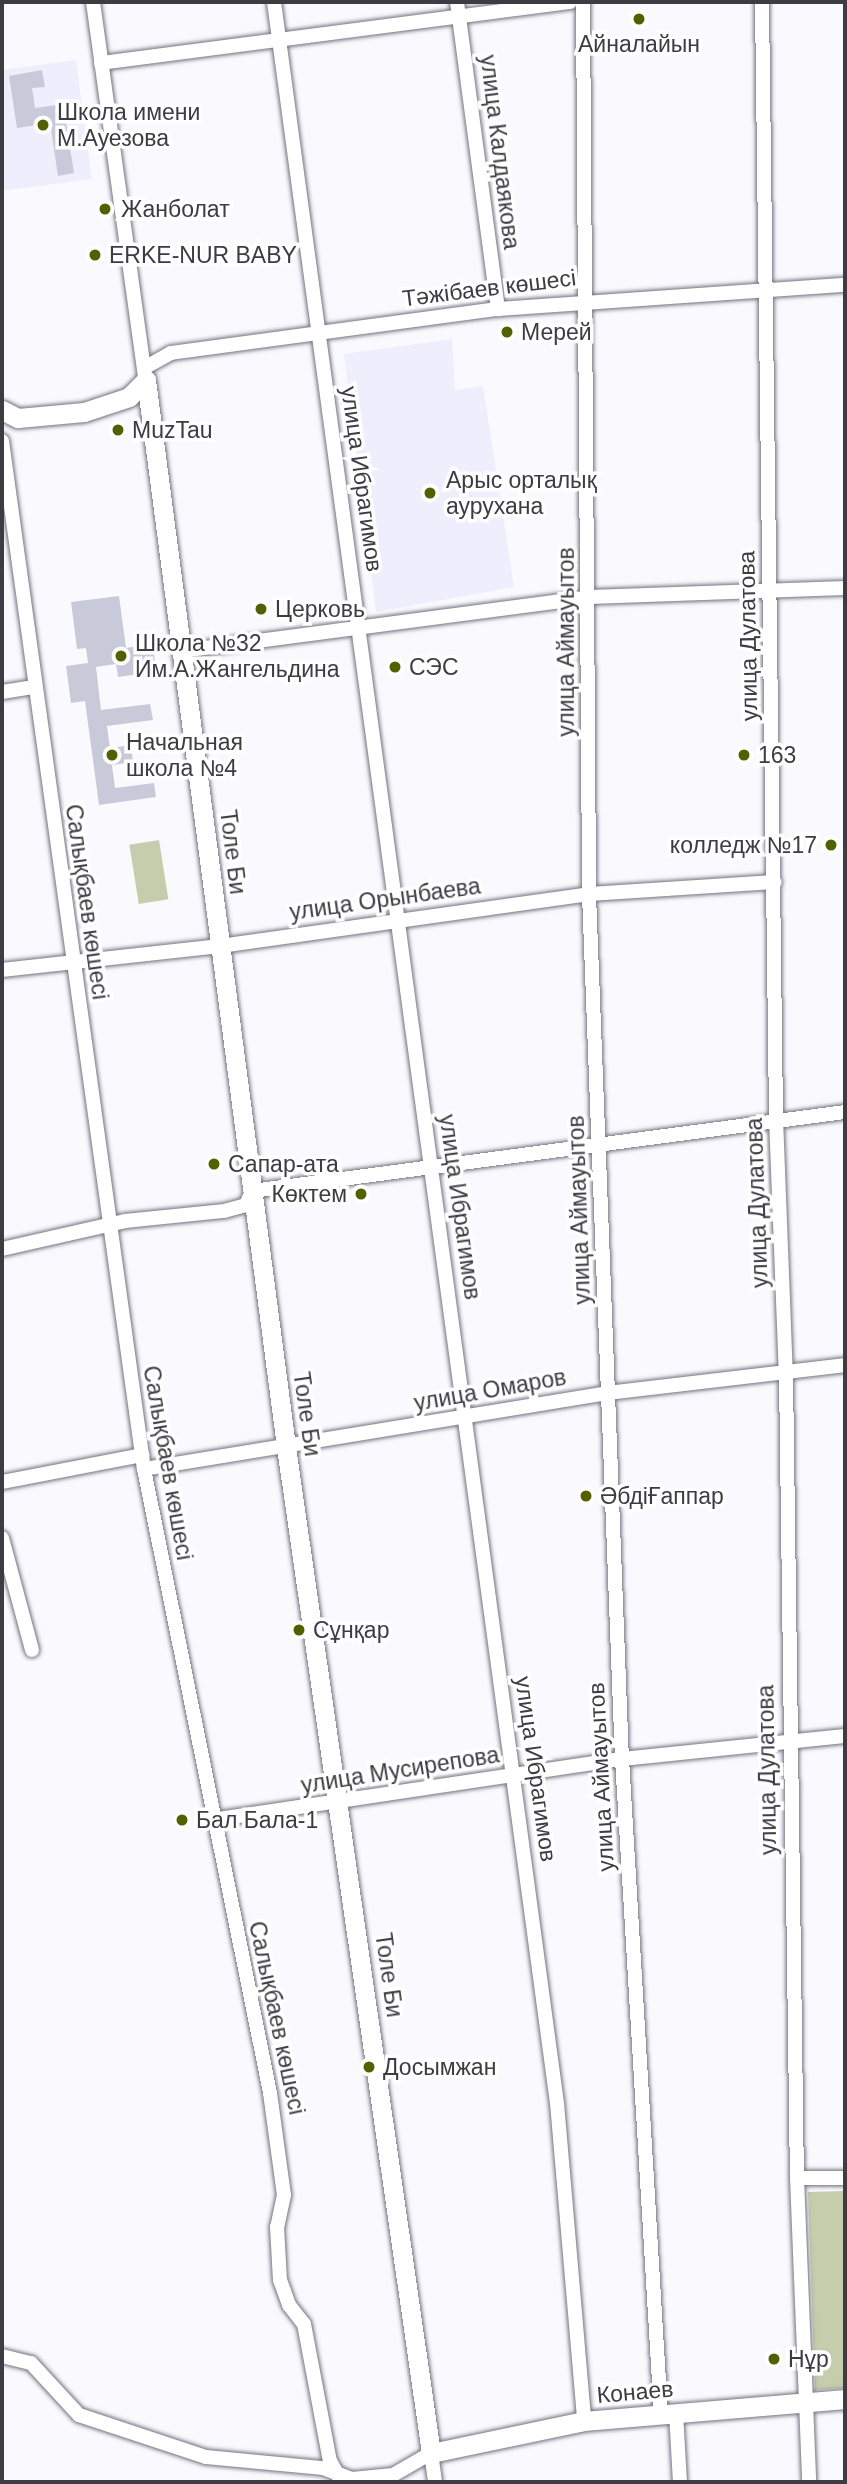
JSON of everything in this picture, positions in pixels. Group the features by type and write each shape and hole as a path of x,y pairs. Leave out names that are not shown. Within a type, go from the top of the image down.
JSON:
{"main road":[{"path":"2,410 19,418 84,412 129,397 145,374"},
{"name":"Толе Би","path":"145,374 286,1447 341,1804 431,2453"},
{"name":"Конаев","path":"431,2453 584,2421 845,2399"}],"street":[{"path":"93,2 145,374"},
{"name":"улица Ибрагимов","path":"274,2 400,919 557,2103 584,2421"},
{"path":"101,62 280,42 458,9 570,2"},
{"name":"улица Аймауытов","path":"583,2 584,299 590,597 589,894 622,1759 668,2414 680,2482"},
{"name":"улица Дулатова","path":"762,2 776,1118 786,1374 788,1742 797,2178 809,2482"},
{"name":"улица Калдаякова","path":"458,9 498,309"},
{"name":"Тәжібаев көшесі","path":"145,374 170,353 498,309 584,299 845,285"},
{"name":"Салықбаев көшесі","path":"2,441 107,1228 143,1462 282,2164 280,2280 289,2305 304,2324 330,2461 339,2477"},
{"path":"182,651 590,597 845,588"},
{"path":"2,692 33,687"},
{"name":"улица Орынбаева","path":"2,970 220,946 589,894 775,882"},
{"path":"2,1249 107,1228 225,1211 246,1205 252,1191 600,1140 845,1112"},
{"name":"улица Омаров","path":"2,1482 143,1462 286,1447 608,1393 786,1374 845,1364"},
{"path":"2,1538 32,1650"},
{"name":"улица Мусирепова","path":"212,1820 341,1804 622,1759 845,1736"},
{"path":"797,2178 845,2178"},
{"path":"2,2356 31,2363 79,2415 124,2434 170,2442 206,2457 323,2468 339,2477 393,2475 431,2453 435,2482"}],"shaded area":[{"name":"Школа имени М.Ауезова","path":"76,60 92,179 2,191 2,70"},
{"name":"Арыс орталық аурухана","path":"452,339 455,390 483,386 514,587 376,612 344,354"}],"green space":[{"path":"159,840 168,899 139,904 129,845"},
{"path":"845,2191 845,2388 815,2390 808,2192"}],"building":[{"name":"Школа имени М.Ауезова","path":"42,70 45,87 32,88 35,108 63,104 74,173 58,176 50,123 17,128 9,76"},
{"path":"119,596 126,648 153,644 156,672 118,677 116,664 96,667 101,710 150,704 153,720 107,726 110,748 131,745 133,762 112,765 115,788 154,783 156,797 99,805 85,701 71,703 66,666 88,663 86,648 77,649 71,602"}],"place":[{"name":"Айналайын","path":"639,19"},
{"name":"Школа имени М.Ауезова","path":"43,125"},
{"name":"Жанболат","path":"105,209"},
{"name":"ERKE-NUR BABY","path":"95,255"},
{"name":"Мерей","path":"507,332"},
{"name":"MuzTau","path":"118,430"},
{"name":"Арыс орталық аурухана","path":"430,493"},
{"name":"Церковь","path":"261,609"},
{"name":"Школа №32 Им.А.Жангельдина","path":"121,656"},
{"name":"СЭС","path":"395,667"},
{"name":"Начальная школа №4","path":"112,755"},
{"name":"163","path":"744,755"},
{"name":"колледж №17","path":"831,845"},
{"name":"Сапар-ата","path":"214,1164"},
{"name":"Көктем","path":"361,1194"},
{"name":"ӘбдіҒаппар","path":"586,1496"},
{"name":"Cұнқар","path":"299,1630"},
{"name":"Бал Бала-1","path":"182,1820"},
{"name":"Досымжан","path":"369,2067"},
{"name":"Нұр","path":"774,2359"}]}
